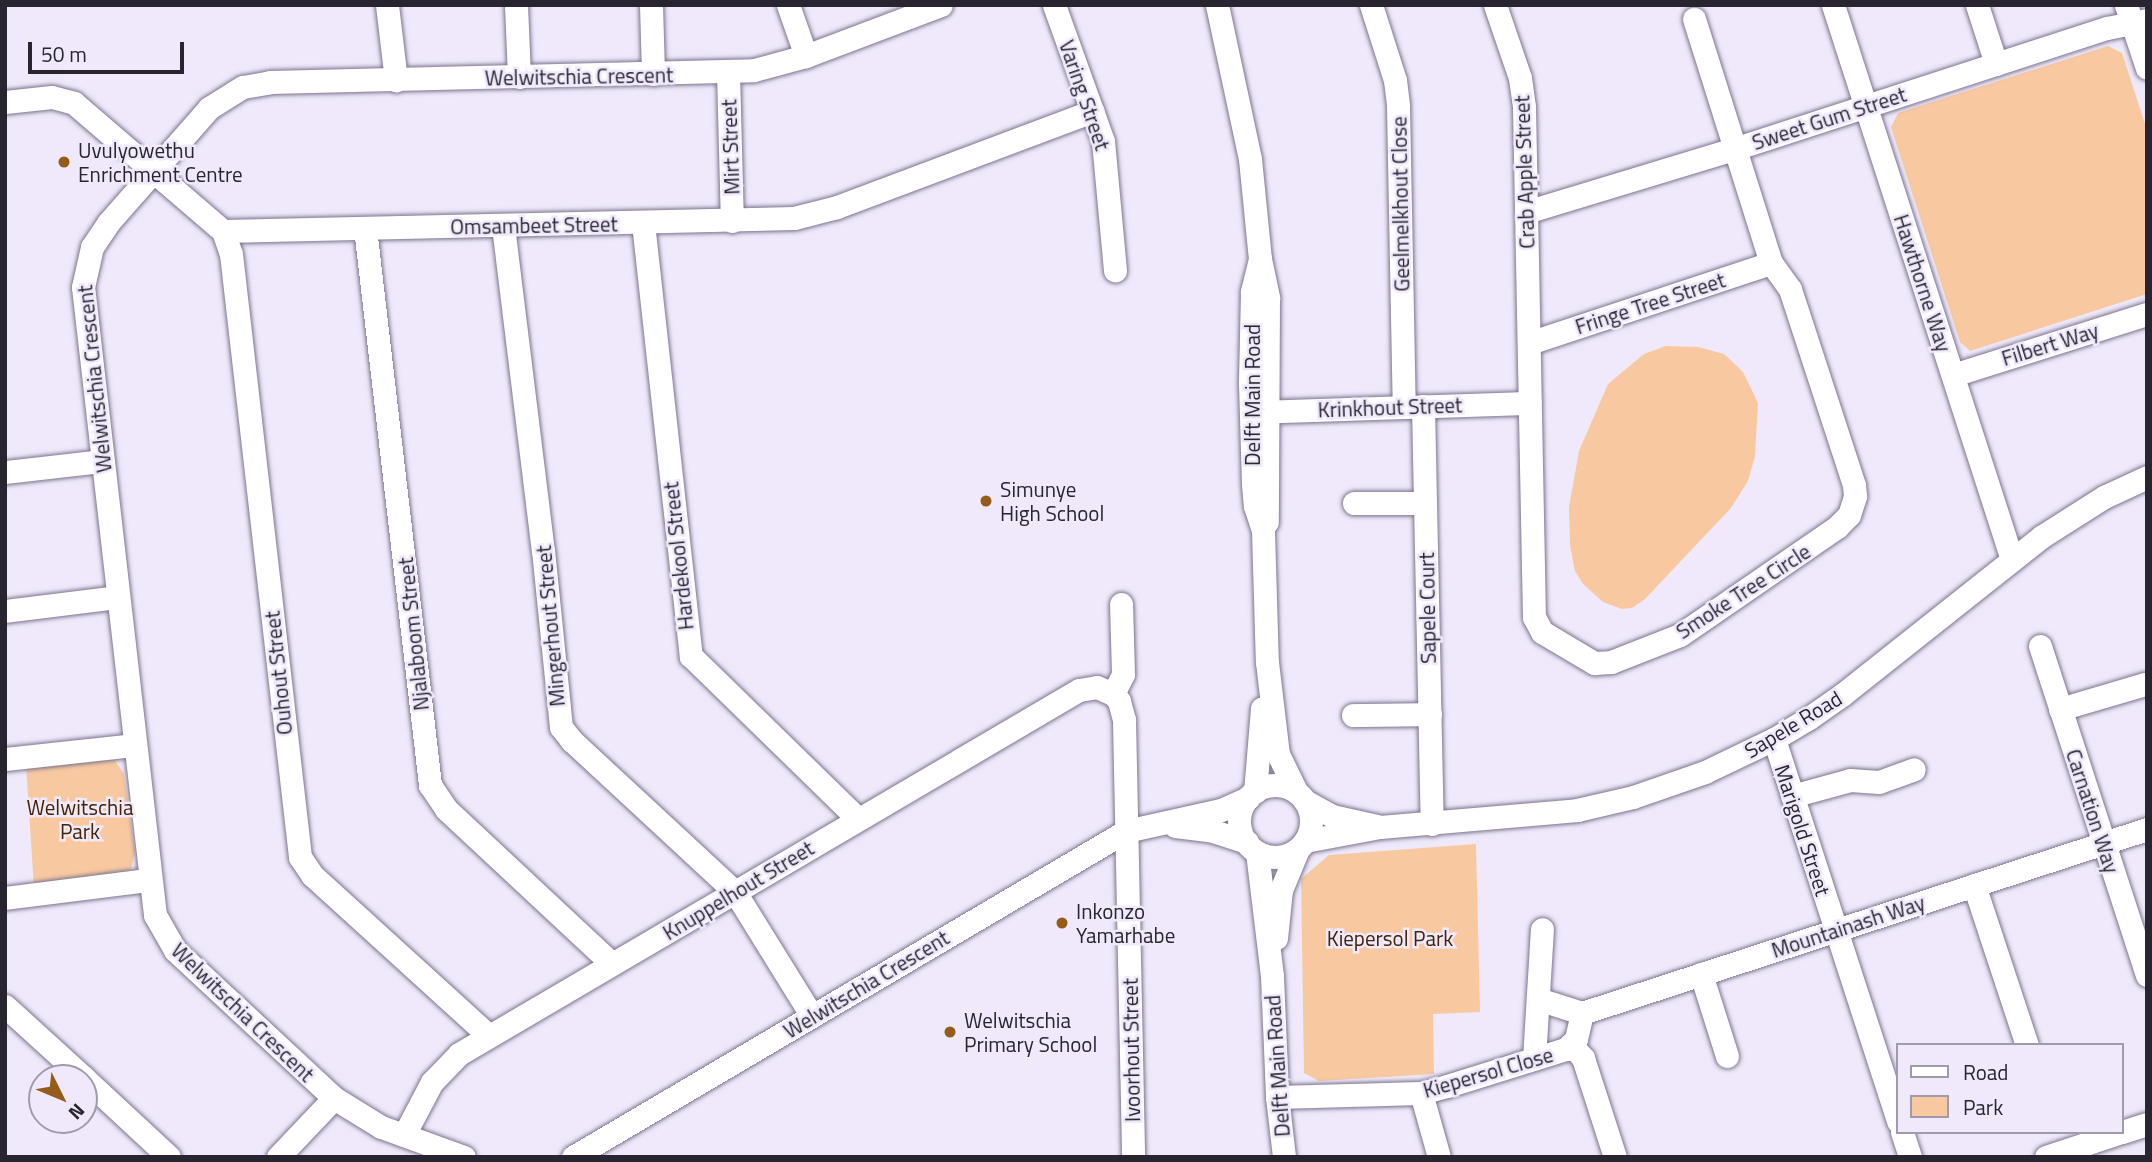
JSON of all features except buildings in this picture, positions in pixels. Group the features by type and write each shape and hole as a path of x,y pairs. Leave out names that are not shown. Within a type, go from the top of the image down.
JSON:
{"street":[{"path":"387,5 396,80"},
{"path":"516,5 519,77"},
{"path":"651,5 653,74"},
{"path":"788,5 806,56"},
{"name":"Varing Street","path":"1054,5 1093,111 1107,160 1115,270"},
{"name":"Delft Main Road","path":"1200,5 1228,56"},
{"name":"Delft Main Road","path":"1217,5 1250,159 1260,259 1268,298 1260,411 1269,517 1263,531 1266,662 1278,754 1300,796"},
{"name":"Geelmelkhout Close","path":"1371,5 1395,80 1398,106 1413,407"},
{"name":"Crab Apple Street","path":"1495,5 1520,78 1526,131 1529,343"},
{"name":"Hawthorne Way","path":"1833,5 2012,561"},
{"path":"1978,5 1996,64"},
{"name":"Welwitschia Crescent","path":"464,1157 359,1115 334,1098 175,950 155,915 148,880 84,273 99,234 209,108 243,87 270,82 728,72 782,65 929,7"},
{"path":"2135,16 2147,68"},
{"name":"Sweet Gum Street","path":"1526,212 1734,149 2106,28 2135,16"},
{"name":"Smoke Tree Circle","path":"1529,343 1534,610 1537,625 1549,638 1594,663 1611,662 1680,635 1837,527 1852,507 1854,485 1787,282 1771,264 1694,19"},
{"name":"Mirt Street","path":"728,72 732,221"},
{"path":"5,102 52,97 74,103 223,231"},
{"name":"Omsambeet Street","path":"223,231 794,218 837,207 1093,111"},
{"name":"Hardekool Street","path":"643,223 689,650 699,666 858,819"},
{"name":"Mingerhout Street","path":"503,226 561,727 572,741 734,892 812,1016"},
{"name":"Njalaboom Street","path":"365,228 430,785 446,809 611,964"},
{"name":"Ouhout Street","path":"223,231 231,254 300,857 312,874 489,1036"},
{"name":"Fringe Tree Street","path":"1529,343 1771,264"},
{"name":"Filbert Way","path":"1953,375 2147,314"},
{"name":"Krinkhout Street","path":"1260,411 1530,403"},
{"name":"Sapele Court","path":"1413,407 1425,503 1432,824"},
{"path":"5,472 102,461"},
{"name":"Sapele Road","path":"1302,845 1380,827 1514,818 1605,804 1669,786 1774,739 1843,694 2072,516 2147,477"},
{"path":"1354,503 1425,503"},
{"path":"5,611 117,597"},
{"path":"1109,692 1123,674 1121,604"},
{"name":"Carnation Way","path":"2040,646 2147,975"},
{"name":"Delft Main Road","path":"1252,795 1266,662"},
{"path":"2060,709 2145,684"},
{"name":"Knuppelhout Street","path":"404,1135 437,1074 459,1054 1079,690 1097,687 1109,692"},
{"name":"Ivoorhout Street","path":"1109,692 1119,701 1124,720 1133,1157"},
{"path":"1353,715 1430,714"},
{"name":"Marigold Street","path":"1774,739 1896,1115"},
{"path":"5,759 134,745"},
{"path":"1792,796 1850,780 1879,782 1914,769"},
{"path":"1275,785 1300,796 1311,821 1302,845 1278,857 1252,847 1240,825 1240,815 1252,795 1275,785"},
{"name":"Welwitschia Crescent","path":"573,1157 1126,831 1232,807 1252,795"},
{"name":"Sapele Road","path":"1300,796 1332,816 1380,827"},
{"name":"Welwitschia Crescent","path":"1164,824 1210,830 1252,847"},
{"name":"Mountainash Way","path":"1582,1013 2147,829"},
{"name":"Delft Main Road","path":"1272,976 1281,890 1302,845"},
{"name":"Delft Main Road","path":"1252,847 1272,976 1277,1097 1284,1157"},
{"path":"5,898 148,880"},
{"path":"1974,885 2026,1043"},
{"path":"1534,1059 1542,929"},
{"path":"1701,974 1727,1056"},
{"path":"1538,999 1582,1013 1578,1032 1571,1045 1583,1058 1615,1157"},
{"path":"5,1006 69,1064"},
{"name":"Kiepersol Close","path":"1277,1097 1421,1093 1571,1045"},
{"path":"98,1091 169,1157"},
{"path":"1421,1093 1439,1157"},
{"path":"278,1157 334,1098"},
{"path":"2124,1131 2147,1124"},
{"path":"1903,1134 1910,1157"},
{"path":"2054,1155 2116,1134"}],"green space":[{"path":"2108,46 2122,53 2147,130 2147,294 1970,351 1960,342 1891,127 1898,113"},
{"path":"1666,346 1698,347 1724,354 1743,372 1758,403 1755,456 1748,481 1731,508 1645,599 1632,608 1622,609 1603,602 1583,584 1575,571 1570,545 1569,507 1579,451 1608,384 1644,354"},
{"name":"Welwitschia Park","path":"113,758 124,774 135,853 131,869 126,874 34,888 26,764"},
{"name":"Kiepersol Park","path":"1476,844 1480,1012 1433,1014 1434,1074 1319,1081 1304,1073 1301,879 1329,855"}],"place":[{"name":"Uvulyowethu Enrichment Centre","path":"64,162"},
{"name":"Simunye High School","path":"986,501"},
{"name":"Inkonzo Yamarhabe","path":"1062,923"},
{"name":"Welwitschia Primary School","path":"950,1032"}]}
